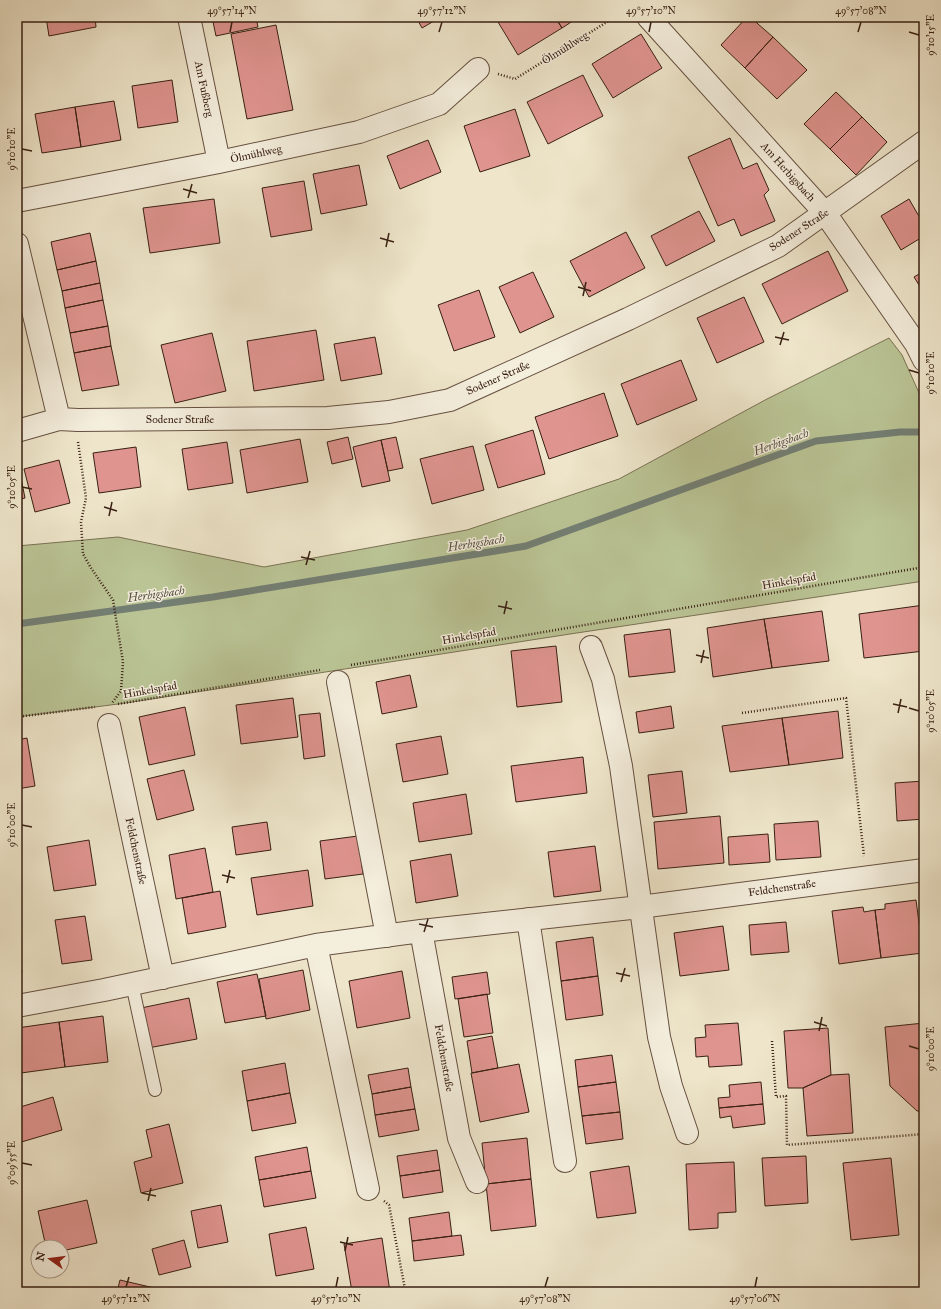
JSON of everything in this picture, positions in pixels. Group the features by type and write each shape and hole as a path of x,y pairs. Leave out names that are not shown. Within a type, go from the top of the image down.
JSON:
{"street":[{"name":"Am Fußberg","path":"189,17 219,162"},
{"name":"Am Herbigsbach","path":"648,17 825,213 921,348"},
{"name":"Ölmühlweg","path":"17,201 219,162 359,132 439,104 478,69"},
{"name":"Sodener Straße","path":"17,431 68,420 328,418 389,412 450,400 628,319 778,246 924,142"},
{"path":"17,244 68,420"},
{"path":"591,647 603,679 620,766 659,1037 671,1086 687,1133"},
{"path":"336,673 387,936"},
{"name":"Feldchenstraße","path":"106,713 163,978"},
{"name":"Feldchenstraße","path":"17,1006 163,978 316,945 421,931 640,907 924,870"},
{"path":"528,919 565,1161"},
{"name":"Feldchenstraße","path":"421,931 459,1138 477,1182"},
{"path":"316,945 368,1189"}],"lane":[{"path":"132,984 155,1090"}],"path":[{"name":"Ölmühlweg","path":"515,78 615,17"},
{"path":"68,420 78,451 86,498 81,522 83,554 113,600 123,662 121,691 106,713"},
{"name":"Hinkelspfad","path":"17,717 106,713 924,567"},
{"path":"742,713 846,698 866,877"},
{"path":"772,1040 776,1097 786,1096 788,1145 924,1134"},
{"path":"368,1189 389,1205 405,1289 429,1292"}],"green space":[{"path":"889,338 902,355 924,404 924,581 126,703 17,717 17,546 118,537 264,567 467,530 619,479 767,399"}],"building":[{"path":"46,17 95,17 96,27 49,36"},
{"path":"212,17 256,17 258,27 216,36"},
{"path":"416,17 441,17 422,28"},
{"path":"506,17 555,17 562,28 518,55 498,22"},
{"path":"555,17 579,17 562,28"},
{"path":"747,17 750,17 773,37 745,68 721,45"},
{"path":"276,25 293,110 247,119 231,34"},
{"path":"641,34 662,68 613,98 592,64"},
{"path":"773,37 807,70 777,99 745,68"},
{"path":"583,75 603,116 548,144 527,102"},
{"path":"172,80 178,122 138,128 132,86"},
{"path":"836,92 862,117 830,149 804,124"},
{"path":"114,101 121,140 81,147 75,107"},
{"path":"75,107 81,147 42,153 35,114"},
{"path":"515,109 530,156 480,172 464,126"},
{"path":"862,117 887,142 856,175 830,149"},
{"path":"730,138 743,169 757,163 769,190 764,195 775,221 741,236 734,219 718,226 688,157"},
{"path":"428,140 441,172 400,189 387,156"},
{"path":"359,165 367,205 321,214 313,174"},
{"path":"304,181 312,230 271,237 262,188"},
{"path":"214,199 220,243 150,253 143,208"},
{"path":"909,199 924,225 924,236 901,250 881,216"},
{"path":"699,211 715,241 666,266 651,236"},
{"path":"626,232 645,268 589,297 570,261"},
{"path":"90,233 96,261 57,270 51,242"},
{"path":"828,251 848,291 782,324 762,284"},
{"path":"96,261 100,283 62,291 57,270"},
{"path":"924,271 924,293 914,277"},
{"path":"533,272 554,317 520,333 499,287"},
{"path":"100,283 103,300 65,308 62,291"},
{"path":"479,290 495,337 454,351 438,305"},
{"path":"744,297 764,342 717,363 697,318"},
{"path":"103,300 108,326 70,333 65,308"},
{"path":"108,326 111,346 74,353 70,333"},
{"path":"316,330 324,380 254,391 247,341"},
{"path":"212,333 226,391 175,403 161,345"},
{"path":"375,337 382,374 341,381 334,344"},
{"path":"111,346 119,385 82,391 74,353"},
{"path":"681,360 697,400 637,425 621,384"},
{"path":"604,393 618,436 549,459 535,417"},
{"path":"533,430 545,474 498,488 485,445"},
{"path":"348,437 353,459 332,464 327,442"},
{"path":"396,437 403,468 388,471 381,440"},
{"path":"300,439 308,482 247,493 240,450"},
{"path":"381,440 390,481 362,487 353,447"},
{"path":"227,442 233,483 188,490 182,449"},
{"path":"473,446 484,490 432,504 420,459"},
{"path":"136,447 141,487 99,493 93,453"},
{"path":"59,460 70,503 35,512 24,469"},
{"path":"17,468 19,468 25,498 17,500"},
{"path":"924,605 924,651 864,658 859,614"},
{"path":"822,611 829,661 772,668 764,619"},
{"path":"764,619 772,668 713,677 707,628"},
{"path":"670,629 675,672 629,677 624,635"},
{"path":"556,646 562,702 517,707 511,651"},
{"path":"410,675 417,707 382,714 376,682"},
{"path":"293,698 298,737 241,744 236,705"},
{"path":"671,706 674,728 639,733 636,712"},
{"path":"185,707 195,755 149,765 139,717"},
{"path":"838,711 843,758 789,765 782,718"},
{"path":"320,713 325,756 304,759 299,715"},
{"path":"782,718 789,765 730,772 722,726"},
{"path":"441,736 448,774 403,782 396,744"},
{"path":"27,738 35,786 17,789 17,740"},
{"path":"583,757 587,793 516,802 511,766"},
{"path":"184,770 194,810 157,820 147,779"},
{"path":"682,771 687,813 653,817 648,775"},
{"path":"924,781 924,819 897,821 895,783"},
{"path":"466,794 472,834 419,842 413,803"},
{"path":"720,816 724,863 658,869 654,822"},
{"path":"818,821 821,857 776,860 774,824"},
{"path":"267,822 271,850 236,855 232,827"},
{"path":"768,834 770,862 729,865 728,837"},
{"path":"358,836 363,874 325,879 320,841"},
{"path":"89,840 96,885 54,891 47,847"},
{"path":"595,846 601,891 554,897 548,852"},
{"path":"205,848 213,892 176,899 169,855"},
{"path":"451,854 458,896 416,903 410,861"},
{"path":"308,870 313,906 257,915 251,878"},
{"path":"220,891 226,927 188,934 182,898"},
{"path":"916,900 923,953 881,958 875,910 885,909 885,904"},
{"path":"863,907 864,912 875,910 881,958 839,964 832,911"},
{"path":"85,916 92,960 62,964 55,920"},
{"path":"786,922 789,952 751,955 749,925"},
{"path":"723,926 729,970 680,976 674,933"},
{"path":"593,937 598,976 561,981 556,942"},
{"path":"17,949 22,972 17,973"},
{"path":"303,970 310,1010 266,1019 259,979"},
{"path":"402,971 410,1018 357,1028 349,981"},
{"path":"487,972 490,994 455,999 452,977"},
{"path":"257,974 266,1016 225,1023 217,982"},
{"path":"598,976 603,1015 566,1020 561,981"},
{"path":"487,994 493,1033 464,1037 458,999"},
{"path":"189,998 197,1039 148,1048 141,1008"},
{"path":"103,1016 108,1062 65,1067 59,1022"},
{"path":"59,1022 65,1067 21,1073 17,1028"},
{"path":"738,1023 742,1065 709,1067 708,1056 696,1057 695,1038 706,1037 705,1025"},
{"path":"924,1023 924,1111 917,1111 890,1086 885,1027"},
{"path":"828,1028 831,1075 803,1088 788,1088 784,1031"},
{"path":"492,1036 498,1068 472,1073 467,1041"},
{"path":"612,1055 616,1082 578,1087 575,1060"},
{"path":"285,1063 290,1093 247,1101 242,1071"},
{"path":"519,1064 529,1112 480,1122 471,1073"},
{"path":"408,1068 411,1087 372,1094 368,1075"},
{"path":"849,1074 853,1133 807,1136 803,1088 831,1075"},
{"path":"616,1082 620,1112 582,1116 578,1087"},
{"path":"761,1082 763,1104 719,1108 718,1098 730,1097 729,1085"},
{"path":"411,1087 415,1109 375,1115 372,1094"},
{"path":"290,1093 296,1123 252,1131 247,1101"},
{"path":"53,1097 62,1130 18,1143 17,1108"},
{"path":"763,1104 765,1124 733,1128 731,1116 720,1118 719,1108"},
{"path":"415,1109 419,1130 379,1137 375,1115"},
{"path":"620,1112 623,1139 586,1144 582,1116"},
{"path":"169,1124 183,1183 141,1193 134,1162 152,1157 146,1130"},
{"path":"527,1138 531,1179 486,1184 482,1143"},
{"path":"307,1147 311,1171 259,1180 255,1157"},
{"path":"437,1150 440,1170 400,1176 397,1156"},
{"path":"806,1156 808,1203 765,1206 762,1158"},
{"path":"891,1158 899,1235 851,1240 843,1163"},
{"path":"734,1162 736,1212 718,1213 718,1228 689,1230 686,1164"},
{"path":"629,1166 636,1213 597,1218 590,1172"},
{"path":"440,1170 443,1192 403,1198 400,1176"},
{"path":"311,1171 316,1198 264,1207 259,1180"},
{"path":"531,1179 536,1226 491,1231 486,1184"},
{"path":"87,1200 97,1243 70,1249 70,1239 44,1239 38,1211"},
{"path":"221,1205 228,1242 198,1248 191,1211"},
{"path":"449,1212 452,1236 412,1241 409,1218"},
{"path":"306,1227 314,1269 276,1276 269,1234"},
{"path":"461,1235 464,1255 414,1261 412,1241"},
{"path":"382,1238 390,1292 352,1292 344,1244"},
{"path":"184,1240 191,1267 159,1275 152,1249"},
{"path":"120,1280 163,1290 162,1292 117,1292"}],"waterway":[{"name":"Herbigsbach","path":"17,624 213,597 526,546 816,441 900,432 924,432"}]}
